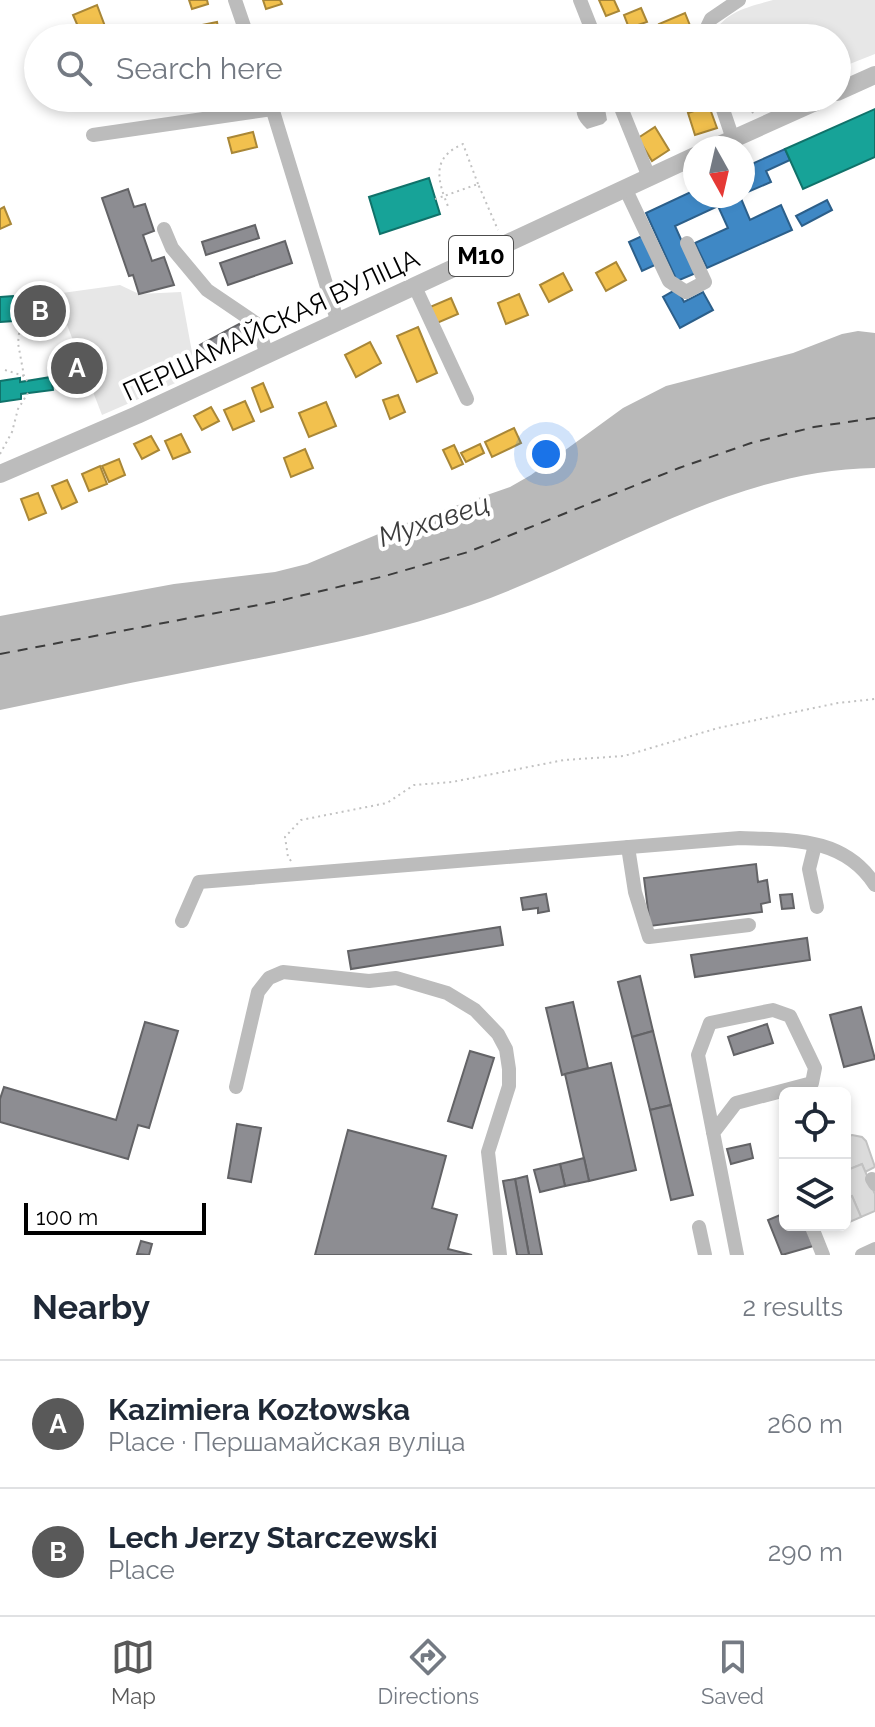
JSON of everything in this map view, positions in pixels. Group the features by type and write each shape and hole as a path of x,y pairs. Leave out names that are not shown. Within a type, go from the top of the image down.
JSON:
{"main road":[{"path":"851,86 875,75"},
{"path":"740,136 793,112"},
{"name":"ПЕРШАМАЙСКАЯ ВУЛІЦА","path":"0,474 137,415 683,161"}],"street":[{"path":"235,0 243,24"},
{"path":"580,0 589,24"},
{"path":"709,24 711,19 739,0"},
{"path":"93,135 221,112"},
{"path":"274,112 338,323"},
{"path":"623,112 649,177"},
{"path":"724,112 732,136"},
{"path":"625,188 669,281 686,292 705,282 687,243"},
{"path":"164,229 172,248 207,290 257,324 267,355"},
{"path":"415,287 467,399"},
{"path":"182,921 199,882 740,838 787,840 815,845 850,857 865,870 875,885"},
{"path":"815,845 809,869 817,907"},
{"path":"628,847 635,892 649,937 749,925"},
{"path":"236,1087 258,992 269,978 283,972 369,981 396,978 447,993 475,1010 498,1034 506,1049 509,1069 509,1086 488,1152 500,1255"},
{"path":"713,1133 736,1103 812,1083 815,1068 790,1016 773,1010 710,1023 698,1055 713,1133 737,1255"},
{"path":"699,1227 705,1255"},
{"path":"813,1231 823,1255"},
{"path":"862,1255 875,1249"}],"path":[{"path":"449,209 439,182 442,159 446,152 463,144 500,235"},
{"path":"435,199 478,184"},
{"path":"21,315 18,343 27,381"},
{"path":"5,370 24,376"},
{"path":"0,454 12,432 18,409 28,393"},
{"path":"301,873 288,857 285,837 301,820 387,803 414,785 452,782 564,760 624,756 718,728 838,703 875,699"}],"shaded area":[{"path":"773,0 875,0 875,54 851,63 851,24 720,24 745,8"},
{"path":"120,285 139,294 181,292 196,374 102,415 55,294"}],"water":[{"path":"577,112 606,112 607,120 587,129"},
{"name":"Мухавец","path":"858,331 875,333 875,468 821,473 769,484 718,500 521,586 399,627 0,710 0,616 174,584 275,572 307,564 395,527 510,487 623,408 666,386 793,353"}],"building: Homes":[{"path":"189,0 207,0 208,4 192,9"},
{"path":"263,0 280,0 282,4 266,9"},
{"path":"599,0 614,0 619,11 606,16"},
{"path":"97,5 104,24 77,24 73,15"},
{"path":"641,8 647,22 627,24 624,15"},
{"path":"685,13 689,24 659,24"},
{"path":"711,112 717,128 695,135 688,113"},
{"path":"655,127 669,150 652,161 638,138"},
{"path":"253,132 257,147 232,153 228,138"},
{"path":"4,207 11,224 0,229 0,209"},
{"path":"616,262 626,280 606,291 596,273"},
{"path":"563,273 572,290 549,302 540,285"},
{"path":"519,294 528,315 506,324 498,303"},
{"path":"451,298 458,314 437,323 430,307"},
{"path":"418,327 437,373 417,382 397,336"},
{"path":"370,342 381,363 356,377 345,355"},
{"path":"263,383 273,407 261,412 252,388"},
{"path":"398,395 405,412 390,419 383,400"},
{"path":"245,401 254,421 233,430 224,410"},
{"path":"326,402 336,426 309,437 299,413"},
{"path":"211,407 219,421 202,430 194,416"},
{"path":"514,428 521,443 492,457 485,442"},
{"path":"181,434 190,452 173,459 165,441"},
{"path":"151,436 159,450 142,459 134,444"},
{"path":"480,444 484,453 466,462 461,453"},
{"path":"454,445 463,464 452,469 443,450"},
{"path":"305,449 313,468 291,477 284,458"},
{"path":"119,459 125,475 109,482 102,466"},
{"path":"100,466 107,484 89,491 82,474"},
{"path":"67,480 77,502 62,509 52,486"},
{"path":"38,493 46,513 29,520 21,499"}],"building: Schools":[{"path":"785,149 790,160 766,171 771,182 755,189 755,163"},
{"path":"683,196 683,208 714,208 675,226 696,273 677,281 646,213"},
{"path":"827,200 832,210 802,226 796,216"},
{"path":"781,205 792,230 707,268 695,243 728,228 719,208 745,208 750,220"},
{"path":"642,236 655,265 642,271 629,242"},
{"path":"677,289 684,302 703,292 713,310 680,328 663,297"}],"building: Public":[{"path":"875,109 875,157 803,189 785,149"},
{"path":"429,178 440,214 380,234 369,197"},
{"path":"35,290 52,290 52,299 35,299"},
{"path":"19,294 30,294 30,307 20,307"},
{"path":"13,296 14,321 0,322 0,297"},
{"path":"51,377 53,390 21,394 21,399 0,402 0,381 20,378 20,382"}],"building: Industry":[{"path":"128,189 134,207 145,204 154,231 143,235 152,261 164,257 174,285 139,294 133,275 129,276 102,198"},
{"path":"255,225 259,238 206,255 202,242"},
{"path":"285,241 292,263 228,285 220,263"},
{"path":"239,324 248,339 208,360 200,345"},
{"path":"756,864 758,882 767,880 770,902 761,904 762,912 650,926 644,878"},
{"path":"546,894 549,911 538,913 538,908 523,910 521,898"},
{"path":"792,894 794,908 782,909 780,895"},
{"path":"500,927 503,945 351,969 348,951"},
{"path":"807,938 810,960 695,977 691,955"},
{"path":"640,976 653,1031 632,1037 618,982"},
{"path":"573,1002 588,1068 562,1075 546,1008"},
{"path":"861,1007 875,1059 844,1067 830,1015"},
{"path":"145,1022 178,1031 149,1128 138,1125 128,1159 0,1122 0,1099 4,1087 116,1120"},
{"path":"767,1024 773,1043 734,1055 728,1037"},
{"path":"653,1031 671,1105 650,1110 632,1037"},
{"path":"470,1051 494,1058 472,1128 448,1121"},
{"path":"611,1063 636,1170 589,1181 565,1074"},
{"path":"671,1105 693,1195 671,1200 650,1110"},
{"path":"237,1124 261,1128 251,1182 228,1178"},
{"path":"348,1130 446,1156 432,1208 457,1215 448,1249 472,1255 315,1255"},
{"path":"750,1144 753,1158 731,1164 727,1149"},
{"path":"584,1158 589,1181 565,1186 560,1164"},
{"path":"560,1164 565,1186 540,1192 534,1170"},
{"path":"527,1176 542,1255 529,1255 515,1179"},
{"path":"515,1179 529,1255 517,1255 503,1181"},
{"path":"779,1215 779,1231 807,1231 813,1246 782,1255 768,1220"},
{"path":"141,1241 152,1244 149,1255 137,1254"}],"building: Other":[{"path":"851,1135 866,1141 875,1167 865,1172 862,1164 851,1169"},
{"path":"862,1164 875,1194 875,1211 861,1217 851,1196 851,1169"},
{"path":"851,1196 861,1217 851,1221"}],"ferry route":[{"path":"0,654 274,602 385,576 468,552 679,468 751,443 814,427 875,418"}],"place":[{"name":"Lech Jerzy Starczewski","path":"40,311"},
{"name":"Kazimiera Kozłowska","path":"77,368"}]}
